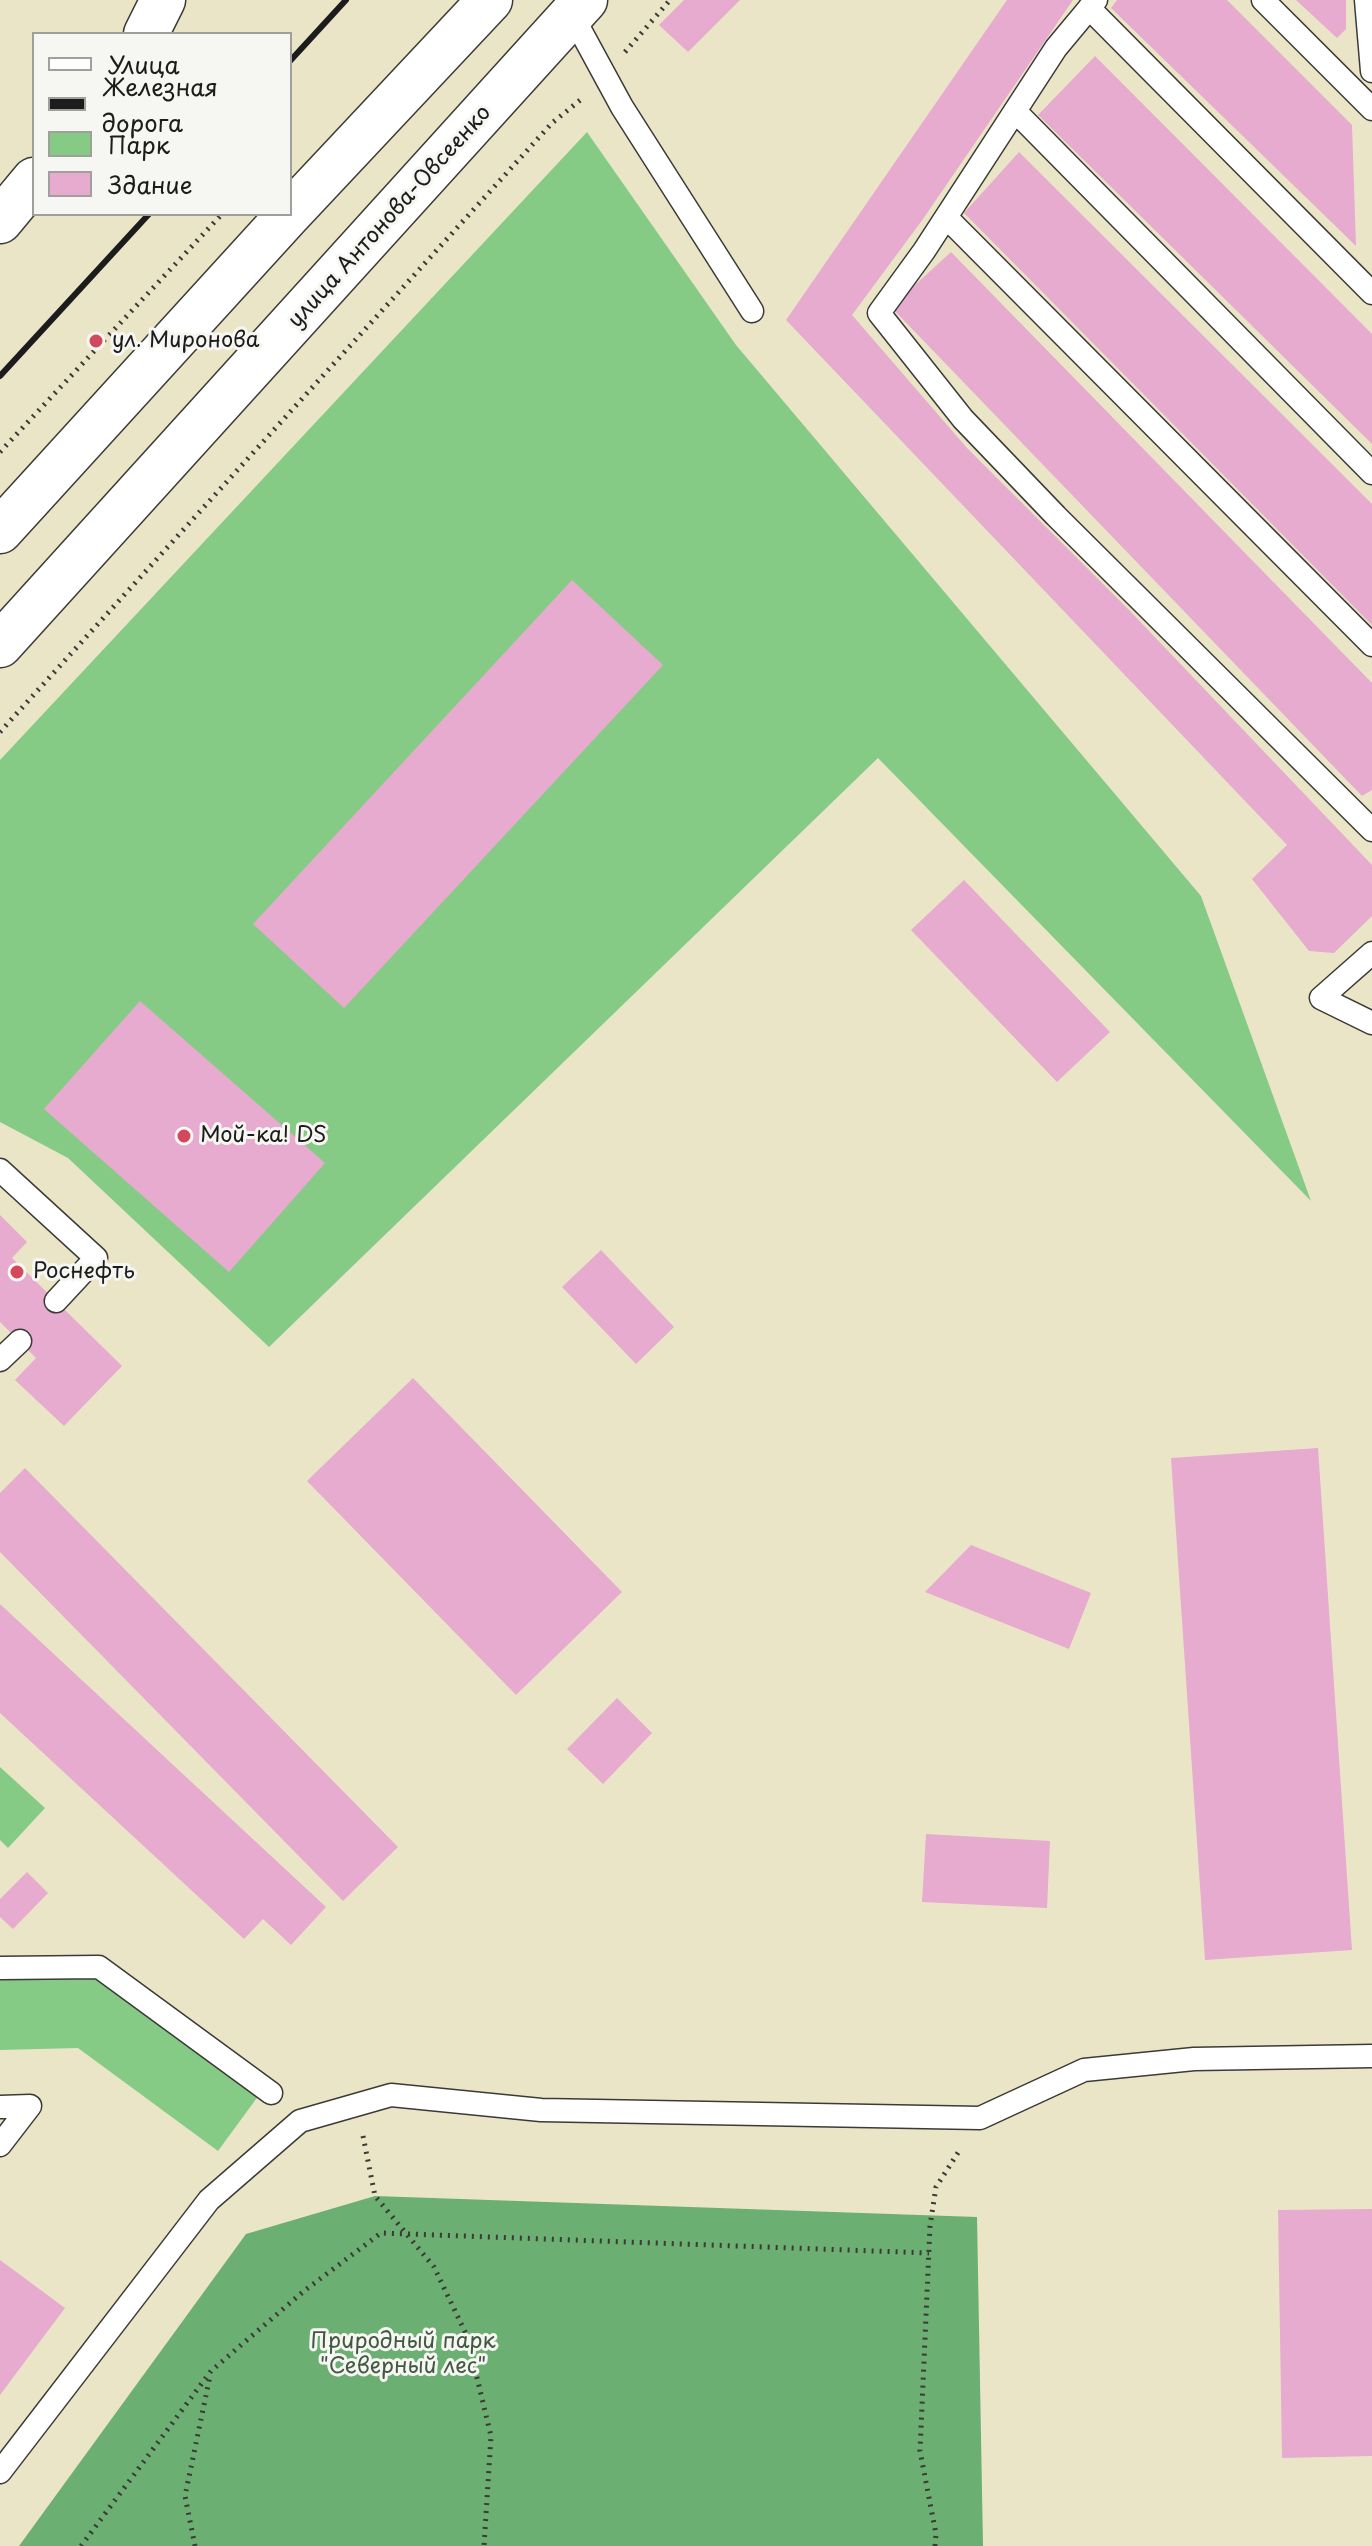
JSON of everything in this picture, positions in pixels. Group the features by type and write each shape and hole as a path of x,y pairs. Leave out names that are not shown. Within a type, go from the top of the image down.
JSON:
{"main road":[{"path":"147,32 163,0"},
{"path":"292,210 490,0"},
{"name":"улица Антонова-Овсеенко","path":"0,645 489,109 578,7"},
{"path":"0,221 32,182"},
{"path":"0,531 286,216"}],"lane":[{"path":"1263,0 1372,109"},
{"path":"1366,0 1372,71"},
{"path":"1372,293 1092,4 1056,48 879,313 963,419 1056,516 1372,830"},
{"path":"578,7 607,79 752,311"},
{"path":"1015,111 1372,473"},
{"path":"946,217 1372,645"},
{"path":"1372,953 1321,998 1372,1023"},
{"path":"0,1170 96,1258 56,1301"},
{"path":"0,1360 20,1341"},
{"path":"0,1968 99,1967 271,2093"},
{"path":"0,2472 209,2200 300,2121 391,2095 556,2110 980,2118 1084,2070 1194,2059 1372,2056"},
{"path":"0,2107 30,2106 0,2145"}],"path":[{"path":"0,732 552,123 607,79 628,48 670,0"},
{"path":"0,452 220,216"},
{"path":"356,2105 375,2196 434,2267 467,2336 491,2436 484,2546"},
{"path":"935,2546 936,2534 920,2451 929,2253 936,2187 980,2118"},
{"path":"81,2546 211,2371 304,2291 381,2233 929,2253"},
{"path":"195,2546 185,2496 211,2371"}],"green space":[{"path":"587,132 736,345 1201,896 1311,1201 878,758 269,1347 68,1158 0,1122 0,760"},
{"path":"0,1767 45,1808 8,1848 0,1840"},
{"path":"97,1976 259,2095 218,2151 78,2048 0,2050 0,1978"},
{"name":"Природный парк \"Северный лес\"","path":"375,2196 977,2217 983,2546 19,2546 246,2234"}],"building":[{"path":"684,0 740,0 688,52 659,25"},
{"path":"1007,0 1073,0 923,219 852,315 967,448 1130,611 1372,865 1372,916 1334,953 1309,951 1252,879 1287,845 786,320"},
{"path":"1117,0 1227,0 1352,125 1356,246 1111,8"},
{"path":"1296,0 1346,0 1346,29 1337,38"},
{"path":"1095,56 1372,334 1372,444 1038,115"},
{"path":"1019,152 1372,504 1372,625 964,213"},
{"path":"951,252 1372,683 1372,790 1362,796 891,307"},
{"path":"572,580 663,665 344,1008 253,924"},
{"path":"964,880 1110,1032 1057,1082 911,930"},
{"name":"Мой-ка! DS","path":"140,1001 325,1163 229,1272 44,1109"},
{"path":"0,1215 27,1242 12,1258 122,1366 64,1426 15,1380 36,1358 0,1322"},
{"path":"601,1250 674,1327 636,1364 562,1287"},
{"path":"413,1378 622,1592 516,1695 307,1481"},
{"path":"1318,1448 1352,1950 1205,1960 1171,1458"},
{"path":"25,1468 398,1847 343,1901 0,1552 0,1493"},
{"path":"971,1545 1091,1593 1069,1649 925,1592"},
{"path":"0,1604 326,1907 291,1945 263,1919 244,1939 0,1713"},
{"path":"617,1698 652,1733 603,1784 567,1749"},
{"path":"926,1834 1050,1841 1047,1908 922,1902"},
{"path":"27,1872 48,1893 13,1929 0,1917 0,1899"},
{"path":"1372,2209 1372,2456 1282,2458 1278,2210"},
{"path":"0,2260 65,2308 0,2395"}],"railway":[{"path":"292,59 346,0"},
{"path":"0,376 147,216"}],"place":[{"name":"ул. Миронова","path":"96,341"},
{"name":"Мой-ка! DS","path":"184,1136"},
{"name":"Роснефть","path":"17,1272"}]}
